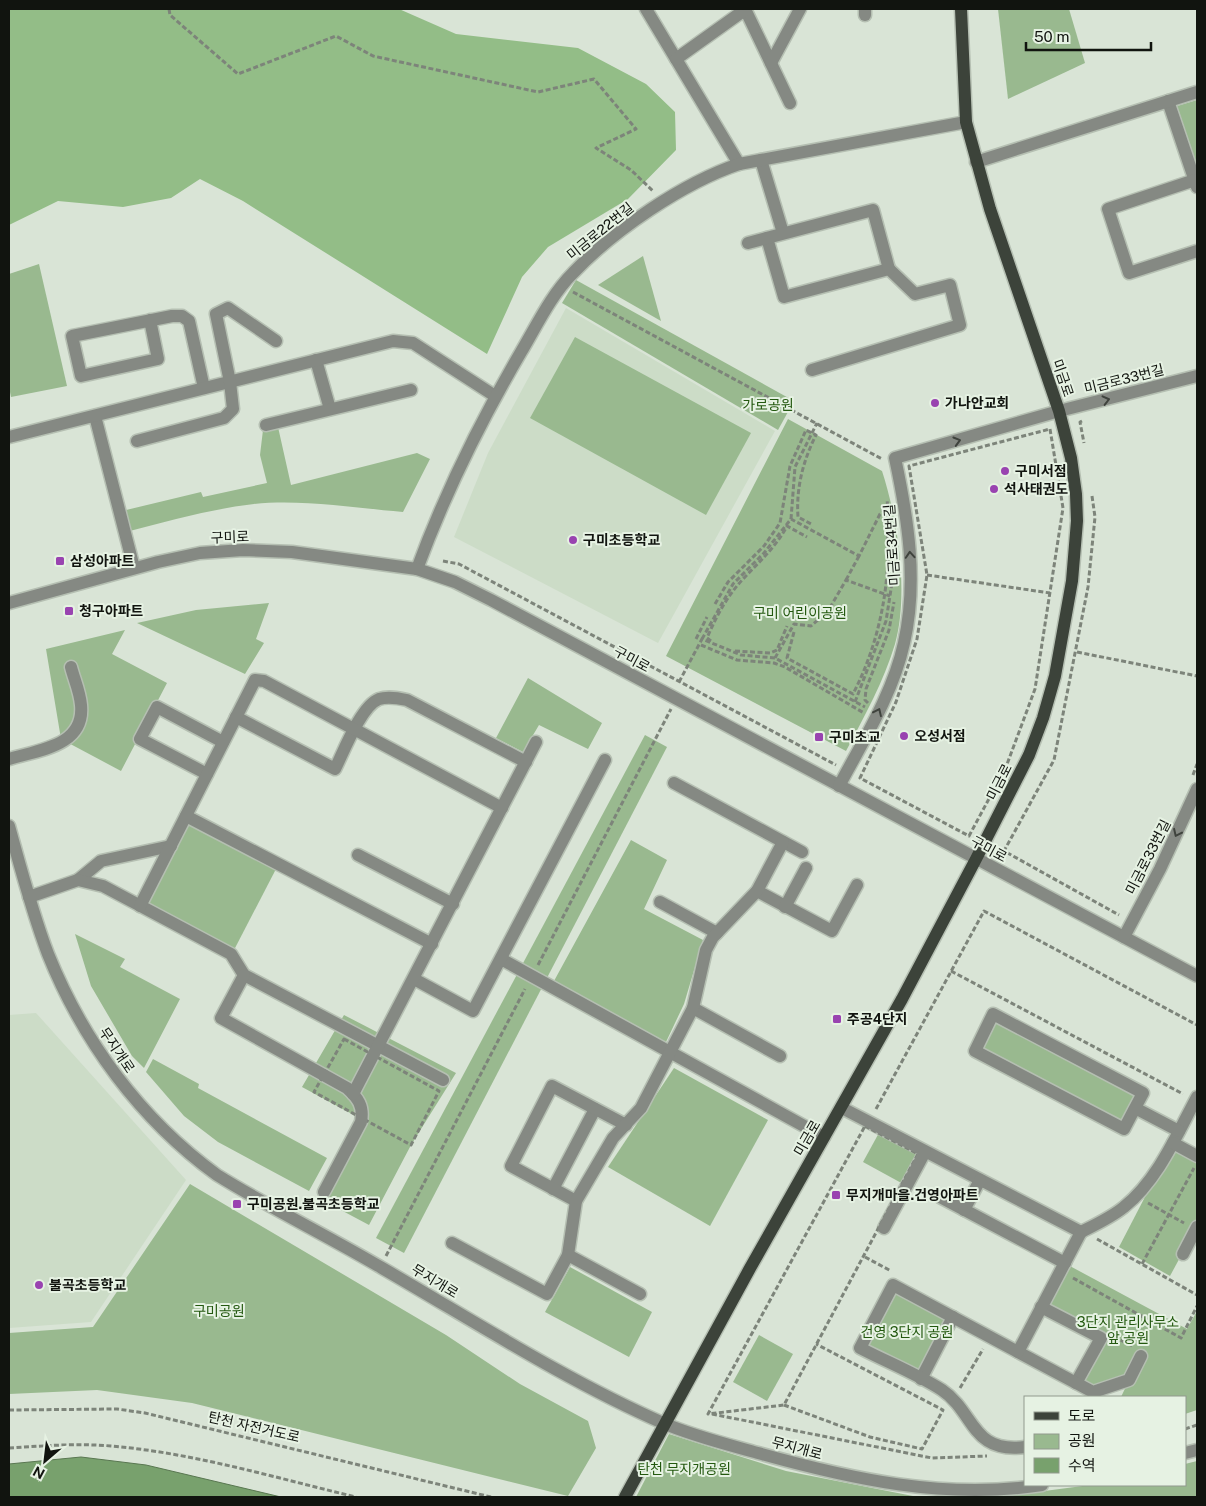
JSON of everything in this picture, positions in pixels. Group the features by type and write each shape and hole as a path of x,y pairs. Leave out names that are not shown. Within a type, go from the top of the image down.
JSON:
{"main road":[{"name":"미금로","path":"625,1497 824,1137 842,1108 1021,773 1036,739 1051,694 1060,657 1072,580 1077,522 1076,494 1071,458 1059,412 976,162 966,122 961,9"}],"street":[{"path":"646,9 739,164"},
{"path":"676,59 746,9 790,103"},
{"path":"771,62 800,9"},
{"path":"976,162 1197,92"},
{"path":"1168,101 1196,184 1108,209 1128,273 1197,251"},
{"name":"미금로22번길","path":"417,569 436,518 463,459 495,396 547,307 572,273 612,237 663,202 716,172 739,164 966,122"},
{"path":"761,160 782,233"},
{"path":"748,243 872,210 889,269 915,294 950,284 960,325 812,370"},
{"path":"767,238 784,297 889,269"},
{"path":"137,441 229,415 233,409 230,382 216,314 228,308 276,341"},
{"path":"150,320 158,359 81,376 72,336 150,320 182,316 189,321 204,388"},
{"path":"9,437 393,341 413,342 495,396"},
{"path":"316,360 330,409"},
{"name":"미금로33번길","path":"1059,412 1197,376"},
{"path":"266,425 411,390"},
{"name":"미금로34번길","path":"839,786 882,702 898,663 906,629 911,560 903,496 894,458 1059,412"},
{"path":"95,416 134,568"},
{"name":"구미로","path":"9,603 134,568 200,553 243,550 292,552 417,569 455,582 491,600 1197,976"},
{"path":"9,758 58,745 72,734 81,715 81,702 71,667"},
{"path":"140,906 255,680 264,681 502,808"},
{"path":"236,717 336,769 355,729 369,706 379,699 394,697 407,700 526,762"},
{"path":"207,774 140,739 157,707 223,742"},
{"path":"353,1094 536,742"},
{"path":"414,979 473,1010 605,760"},
{"path":"674,783 802,852"},
{"name":"미금로33번길","path":"1124,937 1160,869 1194,785"},
{"path":"186,816 432,944"},
{"name":"무지개로","path":"9,826 29,897 48,954 76,1013 103,1058 129,1093 153,1120 195,1159 223,1179 380,1267 499,1337 603,1394 665,1424 786,1461 866,1480 929,1489 982,1491 1032,1486"},
{"path":"452,1243 547,1294 568,1254 576,1201 606,1148 641,1108 671,1052 693,1008 706,950 717,933 757,891 783,842"},
{"path":"29,897 78,880 101,861 171,846"},
{"path":"358,855 453,904"},
{"path":"786,907 806,868"},
{"path":"78,880 103,886 231,954 244,975 442,1080"},
{"path":"757,891 832,931 857,885"},
{"path":"660,902 717,933"},
{"path":"501,959 824,1137"},
{"path":"244,975 221,1018 347,1088 363,1110 361,1122 324,1192"},
{"path":"693,1008 780,1056"},
{"path":"993,1014 1143,1093 1135,1108 1124,1128 975,1050 993,1014"},
{"path":"576,1201 511,1166 552,1086 626,1126"},
{"path":"1018,1352 1041,1307 1068,1268 1085,1234 1124,1207 1149,1180 1176,1137 1192,1097"},
{"path":"842,1108 1085,1234"},
{"path":"1135,1108 1176,1137 1197,1156"},
{"path":"553,1188 595,1109"},
{"path":"884,1228 925,1152"},
{"path":"964,1210 980,1180"},
{"path":"940,1197 1068,1268"},
{"path":"1183,1254 1193,1226"},
{"path":"568,1254 640,1294"},
{"path":"1024,1447 1009,1449 988,1440 969,1423 953,1398 921,1379 860,1348 893,1285 1093,1392 1129,1380 1139,1352"},
{"path":"1041,1307 1100,1338 1076,1383"},
{"path":"921,1379 953,1317"}],"path":[{"path":"169,9 170,15 238,74 336,36 373,56 538,92 594,79 636,129 596,148 631,170 663,202"},
{"path":"570,291 882,458 883,466"},
{"path":"679,682 733,584 764,553 791,519 794,467 817,423"},
{"path":"1050,429 1063,508 1035,689 1006,767 969,836 860,778 896,702 917,640 927,575 909,466 1050,429"},
{"path":"715,604 728,582 764,546 780,523 790,466 806,430 816,435 802,469 797,506 798,517 812,525"},
{"path":"886,491 896,523"},
{"path":"776,658 794,624 812,626 828,611 880,514 890,506"},
{"path":"855,702 886,622 895,564 890,506"},
{"path":"794,632 787,658 853,694 869,660 879,626 887,565 886,515"},
{"path":"791,519 859,556"},
{"path":"787,626 778,650 770,654 736,652 707,638 726,602 742,580 773,548 787,526 807,537"},
{"path":"701,645 737,660 774,663 785,667 866,713 870,704 865,700 866,689 889,630 897,585 900,567 897,532"},
{"path":"437,560 459,564 842,768"},
{"path":"927,575 1050,593"},
{"path":"846,580 890,596"},
{"path":"696,639 707,618"},
{"path":"702,639 741,656 776,658 868,709"},
{"path":"1076,652 1197,676"},
{"path":"1194,785 1197,764"},
{"path":"1004,851 1122,916"},
{"path":"951,971 1192,1097"},
{"path":"344,1039 439,1092 411,1145 314,1092 344,1039"},
{"path":"380,1267 486,1064"},
{"path":"708,1414 865,1126 918,1154 865,1257 784,1405"},
{"path":"1142,1264 1197,1163"},
{"path":"1141,1199 1193,1226"},
{"path":"1085,1234 1197,1295"},
{"path":"865,1257 900,1276"},
{"path":"1068,1268 1068,1280 1070,1277 1181,1338 1197,1306"},
{"path":"1112,1336 1139,1352"},
{"path":"708,1414 784,1405 870,1437 922,1449 943,1410 816,1344"},
{"path":"959,1390 982,1348 990,1353"},
{"name":"탄천 자전거도로","path":"9,1410 117,1409 145,1413 491,1497"},
{"path":"708,1414 932,1458 997,1456"},
{"path":"9,1448 81,1445 136,1449 207,1462 356,1497"}],"shaded area":[{"path":"9,9 399,9 456,34 578,48 646,84 675,112 676,150 628,199 548,247 522,277 487,354 243,201 200,179 171,198 123,207 58,201 9,225"},
{"path":"566,308 775,431 658,643 454,537 488,453"},
{"path":"36,1013 186,1180 91,1322 9,1328 9,1015"}],"green space":[{"path":"998,9 1069,9 1085,63 1008,99"},
{"path":"1197,100 1197,165 1177,106"},
{"path":"643,256 661,321 598,285"},
{"path":"39,264 67,386 11,397 9,387 9,274"},
{"name":"가로공원","path":"576,280 794,401 778,430 562,303"},
{"path":"575,337 751,433 706,515 530,418"},
{"name":"구미 어린이공원","path":"788,419 882,471 897,534 900,557 901,603 895,644 867,712 846,751 666,656"},
{"path":"278,427 291,485 417,453 430,459 403,512 309,503 254,504 206,512 126,532 122,511 201,492 203,497 267,483 260,455 263,430"},
{"path":"269,603 256,639 264,643 245,674 137,623 196,610"},
{"path":"125,630 112,654 167,683 121,771 61,739 46,649"},
{"path":"528,678 602,723 588,749 539,725 523,752 496,738"},
{"path":"645,735 667,747 404,1253 376,1238"},
{"path":"188,822 276,869 234,950 146,903"},
{"path":"631,840 667,860 644,909 703,940 684,1004 666,1042 554,981"},
{"path":"75,934 125,959 120,967 180,999 144,1068 132,1056 91,986"},
{"path":"993,1014 1143,1093 1124,1129 975,1051"},
{"path":"344,1015 456,1073 411,1145 369,1225 324,1201 365,1121 302,1087"},
{"path":"153,1059 199,1084 198,1088 327,1158 309,1191 218,1142 184,1116 146,1072"},
{"path":"674,1068 768,1120 710,1226 608,1167"},
{"path":"880,1131 922,1152 905,1185 863,1162"},
{"path":"1173,1143 1197,1156 1197,1226 1170,1276 1119,1247"},
{"name":"구미공원","path":"190,1184 446,1335 520,1384 588,1421 596,1448 568,1496 192,1403 97,1390 9,1394 9,1333 93,1327"},
{"name":"3단지 관리사무소 앞 공원","path":"1068,1265 1187,1329 1197,1311 1197,1410 1186,1414 1186,1396 1121,1396 1131,1376 1093,1392 1076,1383 1100,1338 1041,1307"},
{"path":"570,1267 652,1312 629,1357 545,1312"},
{"name":"건영 3단지 공원","path":"894,1288 951,1318 919,1376 864,1348"},
{"path":"759,1335 793,1354 767,1401 733,1382"},
{"name":"탄천 무지개공원","path":"669,1434 786,1471 918,1497 636,1497"},
{"path":"1197,1461 1197,1497 998,1497 1082,1486 1186,1486 1186,1464"}],"water":[{"path":"81,1457 146,1465 281,1497 9,1497 9,1464"}],"place":[{"name":"가나안교회","path":"935,403"},
{"name":"구미서점","path":"1005,471"},
{"name":"석사태권도","path":"994,489"},
{"name":"구미초등학교","path":"573,540"},
{"name":"삼성아파트","path":"60,561"},
{"name":"청구아파트","path":"69,611"},
{"name":"오성서점","path":"904,736"},
{"name":"구미초교","path":"819,737"},
{"name":"주공4단지","path":"837,1019"},
{"name":"무지개마을.건영아파트","path":"836,1195"},
{"name":"구미공원.불곡초등학교","path":"237,1204"},
{"name":"불곡초등학교","path":"39,1285"}]}
